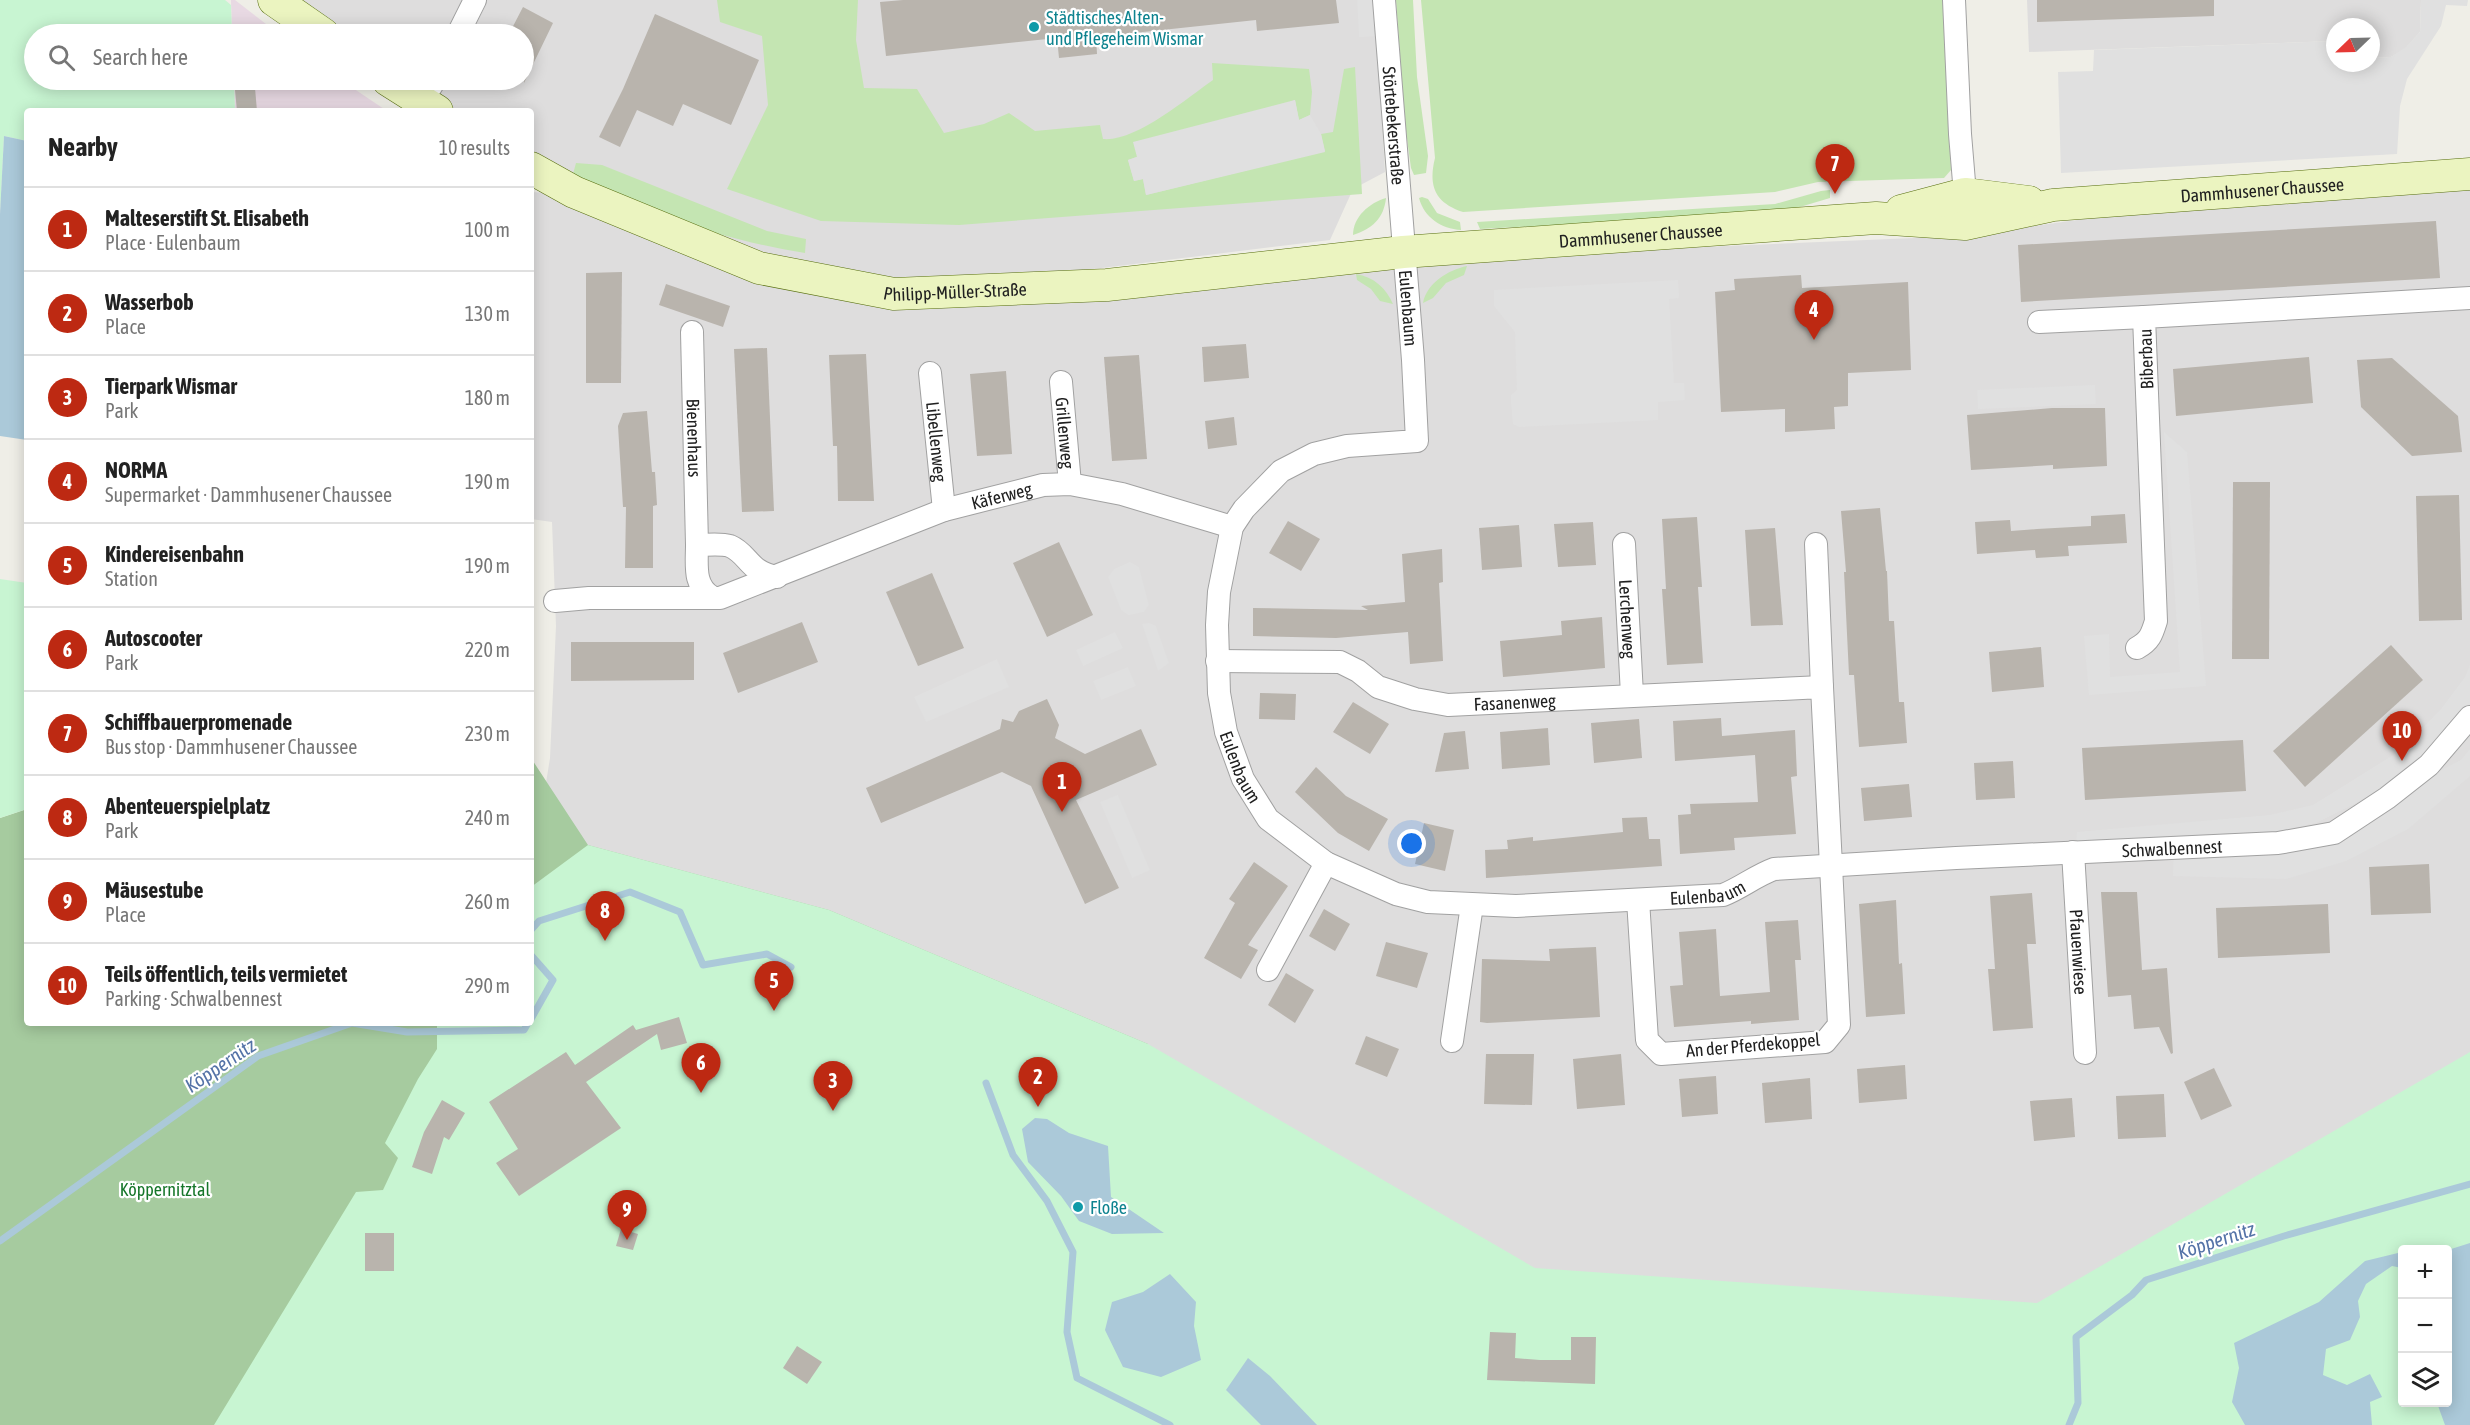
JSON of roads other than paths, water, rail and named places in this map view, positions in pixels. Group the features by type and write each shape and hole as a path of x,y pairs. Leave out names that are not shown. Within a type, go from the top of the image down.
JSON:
{"street":[{"path":"274,0 309,24"},
{"path":"463,24 475,0"},
{"name":"Störtebekerstraße","path":"1384,0 1403,252"},
{"path":"1954,0 1965,194"},
{"path":"413,90 431,97"},
{"name":"Philipp-Müller-Straße","path":"534,170 574,192 759,268 894,294 1107,285 1403,252"},
{"name":"Dammhusener Chaussee","path":"1403,252 1876,218 1965,224 2053,205 2470,174"},
{"name":"Dammhusener Chaussee","path":"1876,218 1965,194 2053,205"},
{"name":"Eulenbaum","path":"1403,252 1417,441 1347,447 1314,454 1281,471 1244,509 1232,527 1219,592 1217,661 1220,693 1226,732 1243,779 1268,819 1326,863 1396,894 1428,902 1472,906 1516,906 1723,895 1740,889 1759,874 1774,868 1830,865"},
{"name":"Biberbau","path":"2137,648 2152,636 2156,621 2144,317 2470,298"},
{"path":"2039,322 2144,317"},
{"name":"Bienenhaus","path":"692,332 697,545"},
{"name":"Libellenweg","path":"930,374 944,510"},
{"name":"Grillenweg","path":"1061,382 1070,484"},
{"name":"Käferweg","path":"555,601 589,598 727,596 944,510 1043,485 1070,484 1122,494 1232,527"},
{"name":"Lerchenweg","path":"1624,544 1632,695"},
{"path":"1816,544 1830,865"},
{"path":"712,597 700,587 697,545 728,545 736,549 756,570 777,577"},
{"name":"Fasanenweg","path":"1217,661 1340,662 1358,671 1378,687 1414,699 1448,705 1821,687"},
{"name":"Schwalbennest","path":"1830,865 2278,843 2334,833 2387,798 2429,765 2470,717"},
{"name":"Pfauenwiese","path":"2073,852 2085,1053"},
{"path":"1268,970 1326,863"},
{"name":"An der Pferdekoppel","path":"1638,900 1647,1040 1660,1054 1825,1042 1839,1025 1830,865"},
{"path":"1452,1041 1472,906"}],"water":[{"path":"4,136 24,140 24,440 0,436 0,214"},
{"path":"1035,1118 1047,1119 1069,1133 1108,1146 1111,1197 1164,1233 1112,1234 1079,1221 1061,1196 1028,1162 1022,1129"},
{"path":"2470,1243 2470,1425 2445,1425 2438,1407 2452,1407 2452,1249"},
{"path":"2398,1253 2398,1267 2392,1266 2366,1284 2358,1301 2360,1317 2350,1340 2326,1349 2323,1375 2347,1385 2370,1374 2382,1397 2370,1402 2372,1425 2245,1425 2232,1402 2239,1368 2234,1343 2319,1302 2365,1261"},
{"path":"1170,1274 1196,1302 1194,1326 1201,1360 1161,1377 1123,1367 1105,1330 1112,1302 1143,1292"},
{"path":"1248,1358 1270,1376 1317,1425 1261,1425 1226,1390"}],"waterway":[{"name":"Köppernitz","path":"534,927 539,921 630,892 680,912 703,965 767,954 791,967"},
{"name":"Köppernitz","path":"534,958 553,980 534,1014"},
{"name":"Köppernitz","path":"0,1241 258,1056 343,1026"},
{"name":"Köppernitz","path":"370,1026 407,1032 524,1030 526,1026"},
{"name":"Köppernitz","path":"986,1083 1013,1155 1047,1201 1073,1252 1067,1332 1077,1378 1170,1425"},
{"name":"Köppernitz","path":"2069,1425 2078,1403 2076,1337 2132,1295 2146,1280 2284,1236 2470,1184"}],"place":[{"name":"Städtisches Alten- und Pflegeheim Wismar","path":"1034,27"},
{"name":"Schiffbauerpromenade","path":"1835,194"},
{"name":"NORMA","path":"1814,340"},
{"name":"Teils öffentlich, teils vermietet","path":"2402,761"},
{"name":"Malteserstift St. Elisabeth","path":"1062,812"},
{"name":"Abenteuerspielplatz","path":"605,941"},
{"name":"Kindereisenbahn","path":"774,1011"},
{"name":"Autoscooter","path":"701,1093"},
{"name":"Wasserbob","path":"1038,1107"},
{"name":"Tierpark Wismar","path":"833,1111"},
{"name":"Floße","path":"1078,1207"},
{"name":"Mäusestube","path":"627,1240"}],"park label":[{"name":"Köppernitztal","path":"165,1189"}]}
